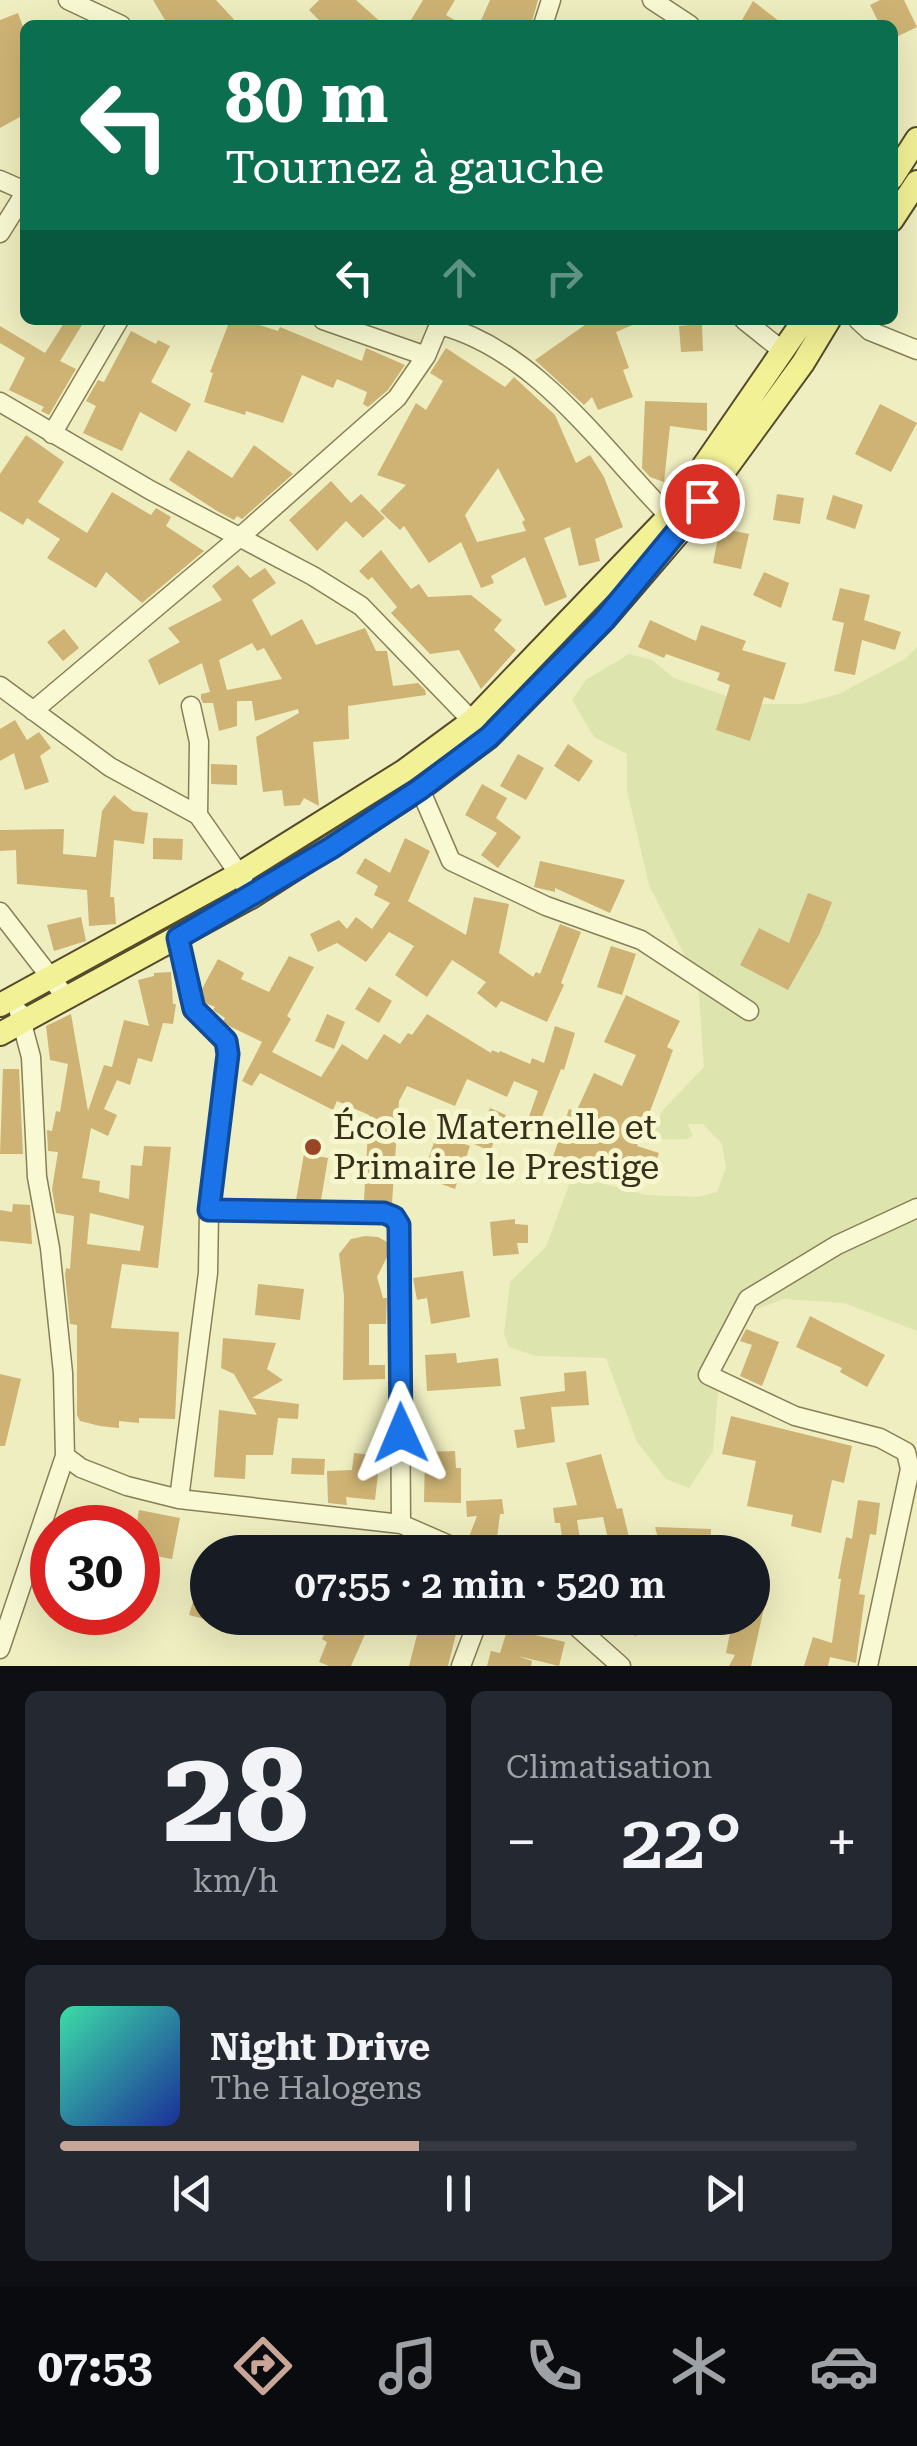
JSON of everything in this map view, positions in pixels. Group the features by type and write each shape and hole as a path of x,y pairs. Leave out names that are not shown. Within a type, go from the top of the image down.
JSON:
{"main road":[{"path":"900,173 917,139"},
{"path":"675,522 801,325"},
{"path":"7,1001 58,987 178,938 251,897 420,789 480,729 604,620 675,522 803,363 826,325"},
{"path":"0,1034 22,1022 58,987 404,771 480,729"}],"street":[{"path":"68,0 110,20"},
{"path":"652,0 682,20"},
{"path":"0,232 20,200"},
{"path":"52,434 116,325"},
{"path":"337,325 426,356"},
{"path":"33,711 397,398 426,356 440,325"},
{"path":"448,325 518,364 587,425 675,522"},
{"path":"750,325 784,352"},
{"path":"863,325 917,350"},
{"path":"0,402 360,606 480,729"},
{"path":"0,686 110,767 198,815 240,874 251,897"},
{"path":"191,706 200,742 198,815"},
{"path":"420,789 451,861 546,906 641,940 750,1011"},
{"path":"0,912 58,987"},
{"path":"178,938 194,1009 226,1041 228,1054 209,1210 208,1273 179,1499"},
{"path":"0,1649 65,1456 63,1373 38,1177 31,1057 22,1022 7,1001"},
{"path":"868,1666 910,1469 906,1452 880,1438 795,1416 708,1374 748,1299 837,1245 917,1208"},
{"path":"209,1210 384,1213 394,1217 399,1225 401,1524"},
{"path":"65,1456 81,1468 127,1486 179,1499 401,1524 426,1535"},
{"path":"461,1666 473,1635"},
{"path":"587,1635 621,1666"}],"green space":[{"path":"917,647 917,1331 844,1303 784,1299 733,1318 723,1334 713,1451 689,1488 666,1479 637,1442 606,1358 535,1356 509,1347 504,1334 510,1282 546,1247 570,1182 586,1179 646,1195 698,1197 717,1192 726,1168 722,1144 703,1124 688,1124 693,1136 686,1139 661,1139 655,1131 662,1111 704,1067 698,982 649,885 627,790 627,754 594,737 572,700 586,680 629,654 652,660 674,678 750,704 801,704 839,694 905,659"}],"building":[{"path":"153,0 216,0 234,20 165,20"},
{"path":"319,0 356,0 378,20 319,20 309,10"},
{"path":"423,0 455,0 446,15 454,20 411,20"},
{"path":"490,0 538,0 532,20 481,20"},
{"path":"880,0 904,0 917,27 898,36 898,20 878,20 870,5"},
{"path":"753,1 778,20 742,20"},
{"path":"18,13 21,20 20,117 0,128 0,20"},
{"path":"63,325 82,325 60,361 76,369 49,415 41,411 44,407 9,390 25,358 0,343 0,326 45,353"},
{"path":"228,325 259,325 278,331 280,327 362,361 366,348 405,365 388,390 368,407 363,404 367,392 337,379 333,388 302,375 283,423 204,402 213,373 210,372"},
{"path":"585,325 632,325 616,332 629,368 623,370 633,397 598,410 592,397 584,405 535,360"},
{"path":"702,325 703,351 681,352 679,326"},
{"path":"131,331 156,344 158,340 170,346 151,382 191,404 176,432 140,412 122,451 83,433 96,406 86,401 98,380 104,382"},
{"path":"446,348 505,387 514,377 555,415 576,463 590,455 604,477 623,527 595,539 600,561 579,566 570,527 544,538 567,597 545,606 525,557 491,576 494,583 481,588 461,542 429,563 404,526 400,530 380,511 406,485 377,475 416,403 426,410 443,381 430,373","holes":["498,468 525,520 522,522 526,531 477,542 465,515"]},
{"path":"645,401 707,403 707,431 670,426 664,482 650,477 642,468"},
{"path":"880,404 917,423 891,472 855,454"},
{"path":"26,435 64,462 38,502 87,533 112,492 151,515 156,508 171,517 166,526 204,551 142,603 106,572 96,588 47,558 60,539 27,518 23,525 0,511 0,474"},
{"path":"254,445 293,474 242,519 237,516 234,520 217,511 169,480 188,450 232,478"},
{"path":"331,481 351,503 361,494 385,518 363,538 346,521 317,551 289,520"},
{"path":"777,494 804,498 800,524 773,520"},
{"path":"833,495 863,505 855,529 826,519"},
{"path":"720,528 749,534 741,569 713,563"},
{"path":"381,550 411,589 419,584 428,597 471,595 502,620 494,630 516,650 481,689 459,650 430,654 391,613 397,607 372,577 368,580 359,571"},
{"path":"238,565 250,578 265,568 276,583 252,600 271,636 302,619 316,645 365,628 376,651 387,651 393,686 418,683 425,690 426,695 348,706 349,739 313,742 319,806 304,798 300,805 284,806 282,790 263,792 256,737 299,713 298,709 255,721 252,701 237,701 237,726 219,731 213,703 203,703 201,699 201,694 210,692 202,663 159,685 148,660 180,642 168,628 222,600 212,586","holes":["252,643 257,651 264,648 282,679 227,690 219,660"]},
{"path":"764,572 789,583 781,608 753,595"},
{"path":"840,588 870,595 864,620 901,632 895,650 862,640 855,675 834,671 844,623 832,620"},
{"path":"650,620 696,641 701,625 746,641 742,650 786,663 774,700 764,697 750,741 716,730 730,685 717,680 720,673 638,647"},
{"path":"64,629 79,648 63,661 47,642"},
{"path":"15,720 27,740 39,732 51,748 40,756 49,782 25,790 14,753 0,761 0,729"},
{"path":"568,744 593,761 579,782 554,766"},
{"path":"518,754 544,768 526,800 500,786"},
{"path":"211,764 237,765 237,785 211,784"},
{"path":"482,784 507,798 496,818 521,837 498,868 481,855 497,833 465,815"},
{"path":"114,795 133,811 148,813 144,844 114,840 110,897 114,897 116,924 89,926 87,890 17,884 16,850 0,851 0,830 64,829 63,854 96,857 102,811"},
{"path":"153,838 183,839 182,860 153,859"},
{"path":"405,838 430,851 408,901 466,935 474,897 509,904 499,953 533,977 536,972 540,974 560,924 581,932 547,1022 501,1001 496,1008 477,993 486,982 452,960 427,997 395,975 414,946 389,932 366,962 337,943 318,952 310,934 339,920 347,929 356,917 372,929 390,903 374,895 378,886 356,873 365,858 390,873"},
{"path":"540,861 625,880 610,913 555,888 555,892 534,887"},
{"path":"808,893 832,902 820,933 788,990 740,965 759,928 789,943"},
{"path":"81,917 86,941 54,951 47,925"},
{"path":"611,946 636,954 622,995 597,987"},
{"path":"289,956 314,967 272,1052 321,1077 342,1044 367,1060 384,1034 400,1044 427,1014 491,1053 500,1051 530,1064 532,1058 544,1063 555,1026 575,1033 564,1070 561,1069 536,1132 525,1128 538,1091 514,1081 507,1097 467,1079 455,1106 407,1086 399,1101 392,1203 364,1200 369,1115 337,1101 333,1110 260,1073 252,1086 242,1081 262,1042 229,1026 213,1010 215,1007 205,1003 202,989 218,959 244,973 241,979 269,992"},
{"path":"171,972 176,1004 173,1024 163,1023 152,1062 138,1058 130,1085 117,1080 104,1109 117,1115 108,1136 91,1128 82,1178 100,1181 99,1192 129,1199 131,1165 142,1166 144,1146 171,1147 158,1268 122,1264 111,1328 179,1332 175,1419 119,1421 119,1428 80,1421 77,1415 77,1325 70,1324 65,1274 66,1268 70,1269 74,1216 56,1213 52,1189 58,1152 48,1151 47,1130 52,1131 56,1111 60,1112 68,1064 50,1060 46,1026 71,1014 88,1111 104,1065 112,1067 124,1020 149,1026 138,980 154,973","holes":["90,1213 144,1226 140,1251 87,1244"]},
{"path":"369,987 392,1001 379,1023 355,1009"},
{"path":"626,995 680,1021 667,1047 673,1050 637,1146 659,1153 650,1179 579,1159 577,1165 553,1157 569,1109 576,1112 594,1073 622,1086 636,1055 604,1042"},
{"path":"327,1014 345,1022 334,1049 315,1041"},
{"path":"3,1069 19,1069 23,1154 0,1154"},
{"path":"490,1108 506,1115 490,1151 474,1144"},
{"path":"437,1134 470,1146 455,1189 422,1177"},
{"path":"304,1154 328,1158 321,1200 296,1200"},
{"path":"13,1204 30,1205 32,1244 0,1241 0,1210 12,1212"},
{"path":"515,1219 515,1224 528,1225 528,1243 517,1243 519,1254 493,1256 490,1222"},
{"path":"365,1236 387,1242 387,1257 377,1277 383,1298 387,1298 386,1324 369,1324 369,1365 385,1365 385,1379 343,1380 344,1296 339,1254 351,1239"},
{"path":"463,1271 470,1317 431,1324 427,1298 417,1300 413,1278"},
{"path":"258,1284 304,1289 300,1320 255,1315"},
{"path":"810,1316 885,1355 867,1387 840,1372 842,1368 796,1347"},
{"path":"746,1329 779,1342 762,1386 740,1376 752,1345 740,1341"},
{"path":"223,1338 276,1343 267,1369 283,1380 252,1398 299,1404 298,1419 278,1418 273,1455 246,1455 245,1479 214,1477 219,1410 257,1415 234,1374 221,1368"},
{"path":"456,1353 457,1363 498,1358 501,1386 427,1391 425,1355"},
{"path":"586,1371 589,1405 551,1407 555,1442 517,1448 514,1430 525,1429 520,1397 565,1391 564,1373"},
{"path":"0,1374 21,1379 5,1446 0,1446"},
{"path":"731,1416 852,1446 844,1483 832,1480 821,1533 791,1526 793,1515 747,1506 756,1461 722,1454"},
{"path":"455,1451 456,1468 461,1468 461,1503 424,1502 425,1452"},
{"path":"354,1453 380,1456 375,1500 346,1497 347,1505 328,1503 327,1471 352,1470"},
{"path":"601,1454 628,1535 607,1535 603,1517 577,1520 579,1535 562,1535 553,1508 577,1505 566,1463"},
{"path":"292,1458 325,1459 324,1475 291,1474"},
{"path":"502,1499 504,1514 500,1514 497,1535 470,1535 477,1516 467,1517 466,1501"},
{"path":"858,1500 880,1503 876,1535 870,1534 859,1594 865,1595 856,1663 830,1657 828,1666 804,1666 813,1637 832,1643 838,1579 846,1537 852,1539"},
{"path":"160,1514 180,1518 172,1559 160,1557"},
{"path":"655,1527 711,1529 711,1535 657,1535"},
{"path":"324,1635 365,1635 351,1666 319,1662 327,1642 322,1639"},
{"path":"417,1635 456,1635 448,1666 409,1666"},
{"path":"506,1635 535,1635 565,1642 559,1666 518,1656 532,1661 531,1666 487,1666 491,1651 500,1653"},
{"path":"730,1635 758,1635 751,1666 729,1666 735,1655 726,1653"}],"place":[{"name":"École Maternelle et Primaire le Prestige","path":"313,1147"}],"route":[{"path":"401,1433 399,1225 394,1217 384,1213 209,1210 228,1054 226,1041 194,1009 178,938 331,848 489,737 604,620 702,501"}]}
